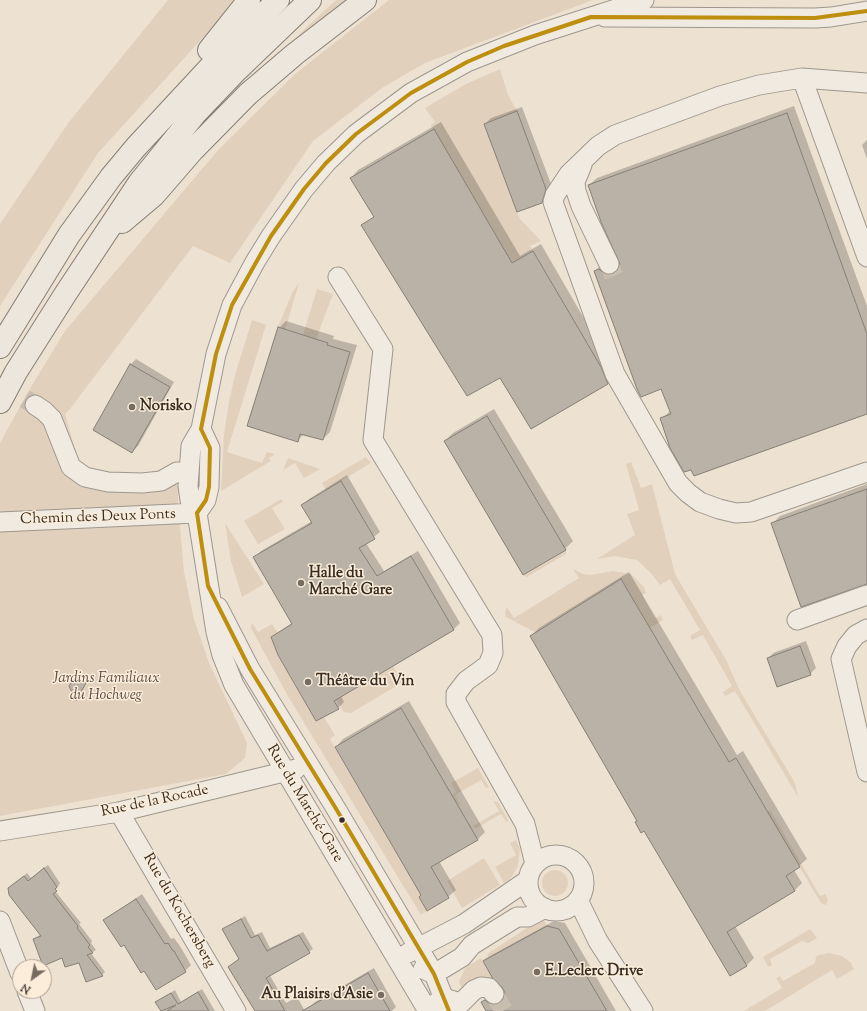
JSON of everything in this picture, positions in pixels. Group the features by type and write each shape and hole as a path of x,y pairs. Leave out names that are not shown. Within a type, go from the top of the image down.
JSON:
{"highway":[{"path":"136,146 168,99 249,0"},
{"path":"0,347 69,235 111,177 136,146 219,57 278,0"},
{"path":"0,402 16,372 102,238 140,183 195,114 237,70 310,0"},
{"path":"102,238 154,195 192,150 248,94 295,54 365,0"}],"street":[{"name":"Rue du Marché-Gare","path":"427,1009 234,684 222,655 216,632 197,513 190,500 189,472 191,446 201,428 216,354 232,305 271,236 304,189 326,163 356,134 378,117 411,93 436,78 504,46 644,0"},
{"path":"591,17 815,18 867,11"},
{"path":"867,83 802,78 743,89 616,135 598,146 584,162 569,174 555,195 554,206 615,374 683,488 693,498 706,505 731,512 743,513 757,511 867,472"},
{"path":"802,78 867,256"},
{"path":"584,162 575,182 576,191 581,206 609,264"},
{"path":"338,277 383,349 367,444 492,636 493,653 488,665 466,681 456,694 456,702 525,824 557,855 572,860 582,873 583,888 578,900 567,908 517,917 472,944 462,957 434,974 397,960"},
{"path":"36,405 52,419 71,467 85,477 108,482 142,483 161,481 177,472 189,472"},
{"path":"197,513 206,500 209,487 210,448 201,428"},
{"name":"Chemin des Deux Ponts","path":"0,522 197,513"},
{"name":"Rue du Marché-Gare","path":"208,586 250,669 434,974 460,1004"},
{"path":"797,620 867,594"},
{"path":"867,629 856,635 847,646 841,659 867,772"},
{"name":"Rue de la Rocade","path":"0,831 120,812 286,772 309,765"},
{"name":"Rue du Kochersberg","path":"120,812 236,1011"},
{"path":"525,824 532,872 532,897 544,912 598,941"},
{"path":"397,960 418,947 464,924 532,872 542,859 557,855"},
{"path":"578,900 598,941 643,1011"},
{"path":"0,921 15,959"},
{"path":"427,1009 460,1004 474,990 481,987 489,988 494,994"},
{"path":"30,999 35,1011"}],"green space":[{"path":"168,0 237,0 98,153 0,306 0,224 69,122"},
{"path":"336,0 353,0 267,67 310,24"},
{"name":"Jardins Familiaux du Hochweg","path":"389,0 593,0 425,63 382,88 313,141 230,263 193,246 65,414 77,456 82,465 90,471 155,485 178,485 178,505 184,572 194,619 209,663 247,743 245,758 226,774 0,816 0,443 28,392 65,331 219,149 295,74"},
{"path":"500,69 508,95 517,111 484,124 520,219 541,241 530,246 533,251 512,263 431,125 435,122 425,108 464,85"},
{"path":"299,283 285,330 278,327 293,291"},
{"path":"317,289 333,294 316,339 303,335"},
{"path":"252,320 266,325 227,452 262,463 267,452 275,454 269,458 271,461 221,491 224,434 229,402 235,375"},
{"path":"366,457 371,463 326,490 322,483"},
{"path":"288,458 320,469 304,478 295,463 283,470"},
{"path":"631,462 641,488 652,484 675,574 726,660 740,691 795,783 798,797 735,691 725,696 723,692 732,686 703,635 692,640 690,636 700,630 670,579 660,585 651,573 637,560 615,556 597,559 635,535 627,514 639,510 626,464"},
{"path":"281,499 283,502 272,508 285,529 258,544 244,521"},
{"path":"225,523 264,584 242,597 231,561"},
{"path":"566,550 566,554 527,577 523,575"},
{"path":"573,569 583,574 590,575 613,571 631,574 644,587 646,593 642,595 655,618 661,615 663,620 650,628 621,579 535,632 506,617 505,613 507,607 514,618 579,578"},
{"path":"252,623 258,632 272,624 278,633 271,637 278,655 316,721 324,717 335,735 330,739 412,879 431,867 436,875 422,884 427,892 419,897 427,911 421,915 289,698 251,628"},
{"path":"393,666 403,682 351,713 344,712 336,700"},
{"path":"478,768 489,787 486,788 481,780 455,795 460,804 458,805 452,795 456,792 451,783"},
{"path":"493,801 498,802 508,820 507,823 501,814 475,829 473,826 499,811"},
{"path":"770,810 820,896 825,894 828,899 826,905 821,903 767,812"},
{"path":"516,840 520,849 518,866 511,878 504,883 495,867 516,855 510,843"},
{"path":"484,858 500,885 462,908 447,881"},
{"path":"555,870 564,874 568,883 564,892 555,896 546,892 542,883 546,874"},
{"path":"539,920 544,920 547,926 483,961 496,983 463,993 459,981 465,968 481,958 482,960 488,956 487,954"},
{"path":"810,929 817,938 808,943 802,941 770,959 772,965 768,967 763,957"},
{"path":"829,953 842,956 851,963 854,969 837,979 832,970 765,1011 744,1011 782,988 776,978 780,976 783,981 815,963 816,957 819,955"}],"building":[{"path":"517,111 546,189 542,203 517,212 484,124"},
{"path":"787,113 867,334 867,414 694,476 691,470 684,472 670,448 660,418 671,414 661,389 641,397 637,389 594,271 599,269 603,273 613,274 618,270 620,264 601,222 588,185"},
{"path":"434,129 512,263 533,251 601,367 608,384 531,429 500,378 467,396 361,225 374,217 350,178"},
{"path":"278,327 328,343 327,345 350,352 323,440 300,434 298,442 247,426"},
{"name":"Norisko","path":"130,364 170,387 132,453 93,430"},
{"path":"487,416 566,550 523,575 444,441"},
{"path":"341,481 375,539 359,548 377,576 411,556 454,630 334,701 339,709 316,721 278,655 271,637 292,624 253,557 312,523 301,505"},
{"path":"867,489 867,584 801,607 771,523"},
{"path":"621,579 729,762 736,758 800,867 786,876 795,891 727,932 747,966 730,976 644,831 641,833 635,822 637,821 530,636"},
{"path":"800,646 811,675 777,687 767,658"},
{"path":"76,676 86,683 76,701 69,686"},
{"path":"401,708 478,840 431,867 449,898 427,911 419,897 421,895 335,747"},
{"path":"44,868 57,887 55,889 57,891 53,894 78,926 77,928 90,945 88,947 93,953 87,955 103,976 86,982 79,963 65,967 62,958 52,962 52,959 40,959 33,939 41,936 9,895 8,888 24,876 28,881"},
{"path":"136,899 165,944 168,943 174,951 186,972 156,990 144,971 141,973 124,945 121,947 103,920"},
{"path":"241,919 251,938 258,935 267,951 299,935 310,953 266,978 285,1011 255,1011 228,967 239,959 222,929"},
{"name":"E.Leclerc Drive","path":"547,926 559,929 607,1011 486,1011 481,1002 485,1000 490,1004 496,1005 501,1002 505,993 502,987 493,979 483,961"},
{"path":"368,973 390,1011 302,1011 344,987"},
{"path":"198,992 209,1011 167,1011 176,1005 161,1011 155,1002 171,993 178,1004"}],"tunnel":[{"path":"609,264 614,276"},
{"path":"0,384 35,405"},
{"path":"494,994 504,1011"}],"transit line":[{"path":"449,1011 434,974 335,807 250,669 208,586 197,513 206,500 209,487 210,448 201,429 216,354 232,305 271,236 304,189 326,163 356,134 411,93 467,62 504,46 591,17 815,18 867,11"}],"place":[{"name":"Norisko","path":"132,407"},
{"name":"Halle du Marché Gare","path":"301,583"},
{"name":"Théâtre du Vin","path":"308,682"},
{"name":"E.Leclerc Drive","path":"537,972"},
{"name":"Au Plaisirs d'Asie","path":"381,995"}]}
